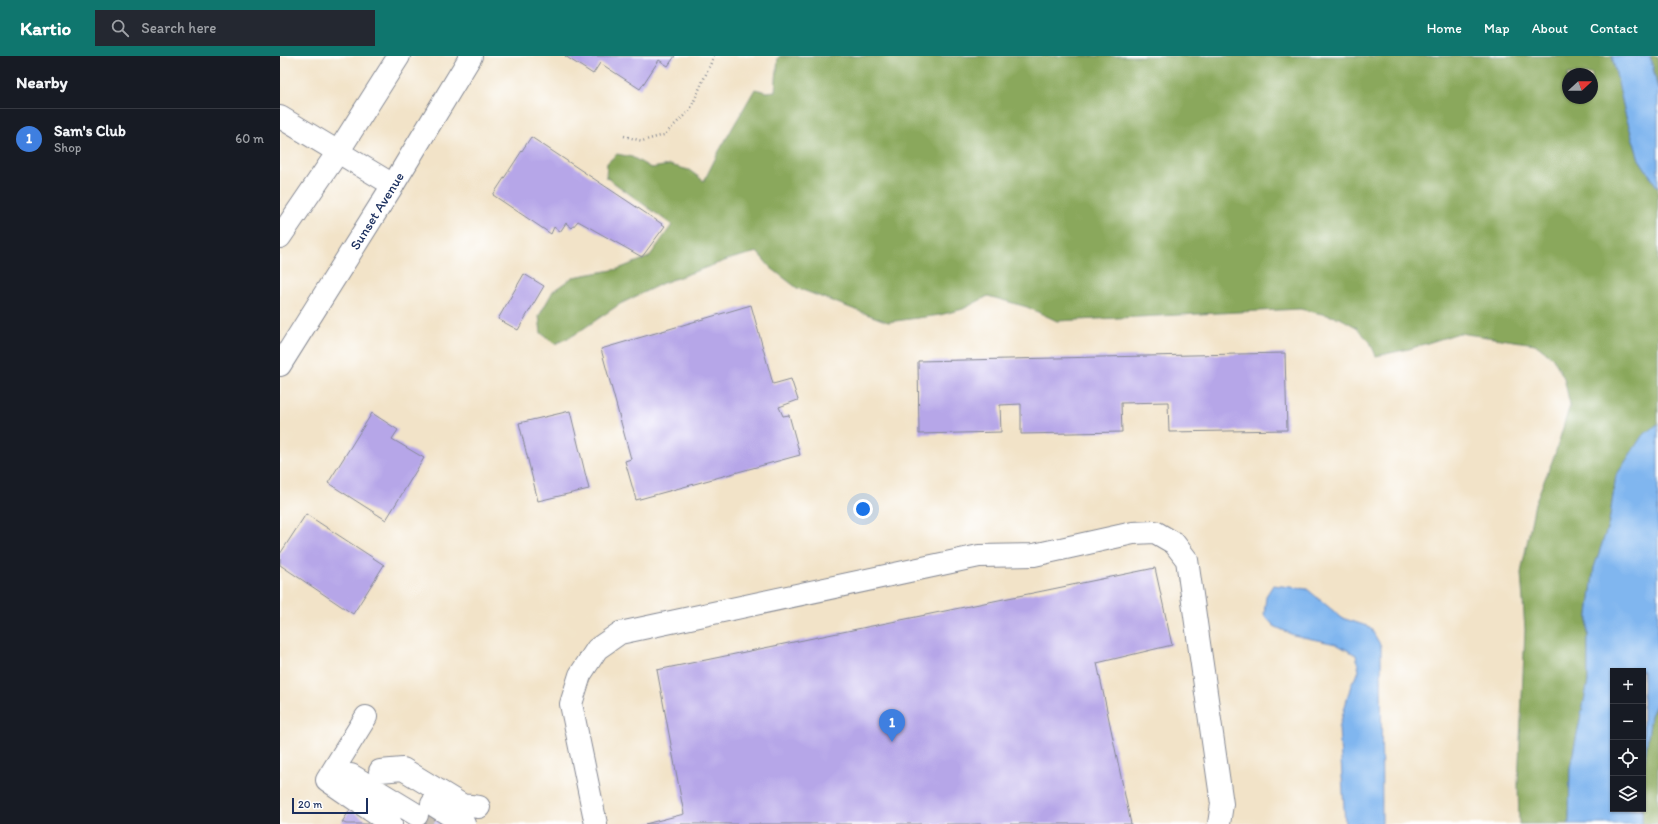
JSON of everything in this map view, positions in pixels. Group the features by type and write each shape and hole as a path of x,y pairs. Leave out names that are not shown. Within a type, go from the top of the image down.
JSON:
{"main road":[{"path":"280,237 338,152 398,56"},
{"name":"Sunset Avenue","path":"280,364 393,185 471,56"},
{"path":"280,117 393,185"},
{"path":"596,824 571,704 580,675 597,649 620,633 979,556 1034,555 1133,533 1155,532 1174,543 1186,560 1222,804 1219,824"},
{"path":"366,717 327,780 391,824"},
{"path":"464,824 380,772 403,769 462,805 479,807"},
{"path":"351,775 417,815"}],"path":[{"path":"624,136 642,141 664,135 690,110 714,56"}],"green space":[{"path":"780,56 1612,56 1625,113 1639,159 1658,188 1658,424 1616,476 1609,523 1594,568 1588,615 1588,682 1570,768 1569,824 1519,824 1518,784 1525,630 1521,573 1535,503 1555,454 1570,405 1564,378 1553,358 1535,344 1459,333 1409,349 1376,356 1370,342 1356,327 1340,318 1300,309 1057,321 1027,307 988,296 963,309 940,315 888,322 797,288 771,268 757,252 730,259 663,283 620,304 574,335 555,344 541,333 539,316 553,291 573,277 618,269 649,257 672,225 606,177 607,163 617,154 632,157 651,168 670,165 689,170 704,181 719,151 755,89 767,92 775,91 778,58"},
{"path":"1650,56 1658,56 1658,90"},
{"path":"1658,701 1658,824 1642,824 1642,812 1646,812 1646,751 1651,715"}],"water":[{"path":"1612,56 1650,56 1658,90 1658,188 1639,159 1625,113"},
{"path":"1658,424 1658,701 1651,715 1646,751 1646,668 1610,668 1610,812 1642,812 1642,824 1569,824 1570,768 1588,682 1588,615 1594,568 1609,523 1616,476 1642,436"},
{"path":"1273,585 1307,589 1342,618 1370,627 1381,646 1382,824 1345,824 1339,728 1351,685 1359,671 1356,655 1336,644 1293,635 1274,626 1264,615 1266,596"}],"building":[{"path":"565,56 675,56 668,66 659,60 640,89 600,63 593,74"},
{"path":"531,137 665,226 642,257 578,221 572,228 566,223 560,232 554,227 551,234 493,195"},
{"path":"524,274 544,286 518,330 498,319"},
{"path":"751,305 773,384 791,379 798,400 779,407 783,416 789,415 800,455 636,500 625,461 631,459 601,349"},
{"path":"1285,353 1287,430 1169,432 1168,402 1121,403 1122,432 1021,434 1021,404 1000,405 1001,432 919,434 918,361"},
{"path":"570,411 589,489 538,501 519,423"},
{"path":"372,413 398,430 392,439 424,458 386,520 328,483"},
{"path":"306,514 384,565 353,614 280,565 280,554"},
{"path":"1155,568 1172,645 1097,663 1131,824 645,824 684,814 657,670"},
{"path":"422,806 449,824 411,824"},
{"path":"350,810 372,824 346,824 342,822"}],"tunnel":[{"path":"417,815 432,824"}],"place":[{"name":"Sam's Club","path":"892,742"}]}
